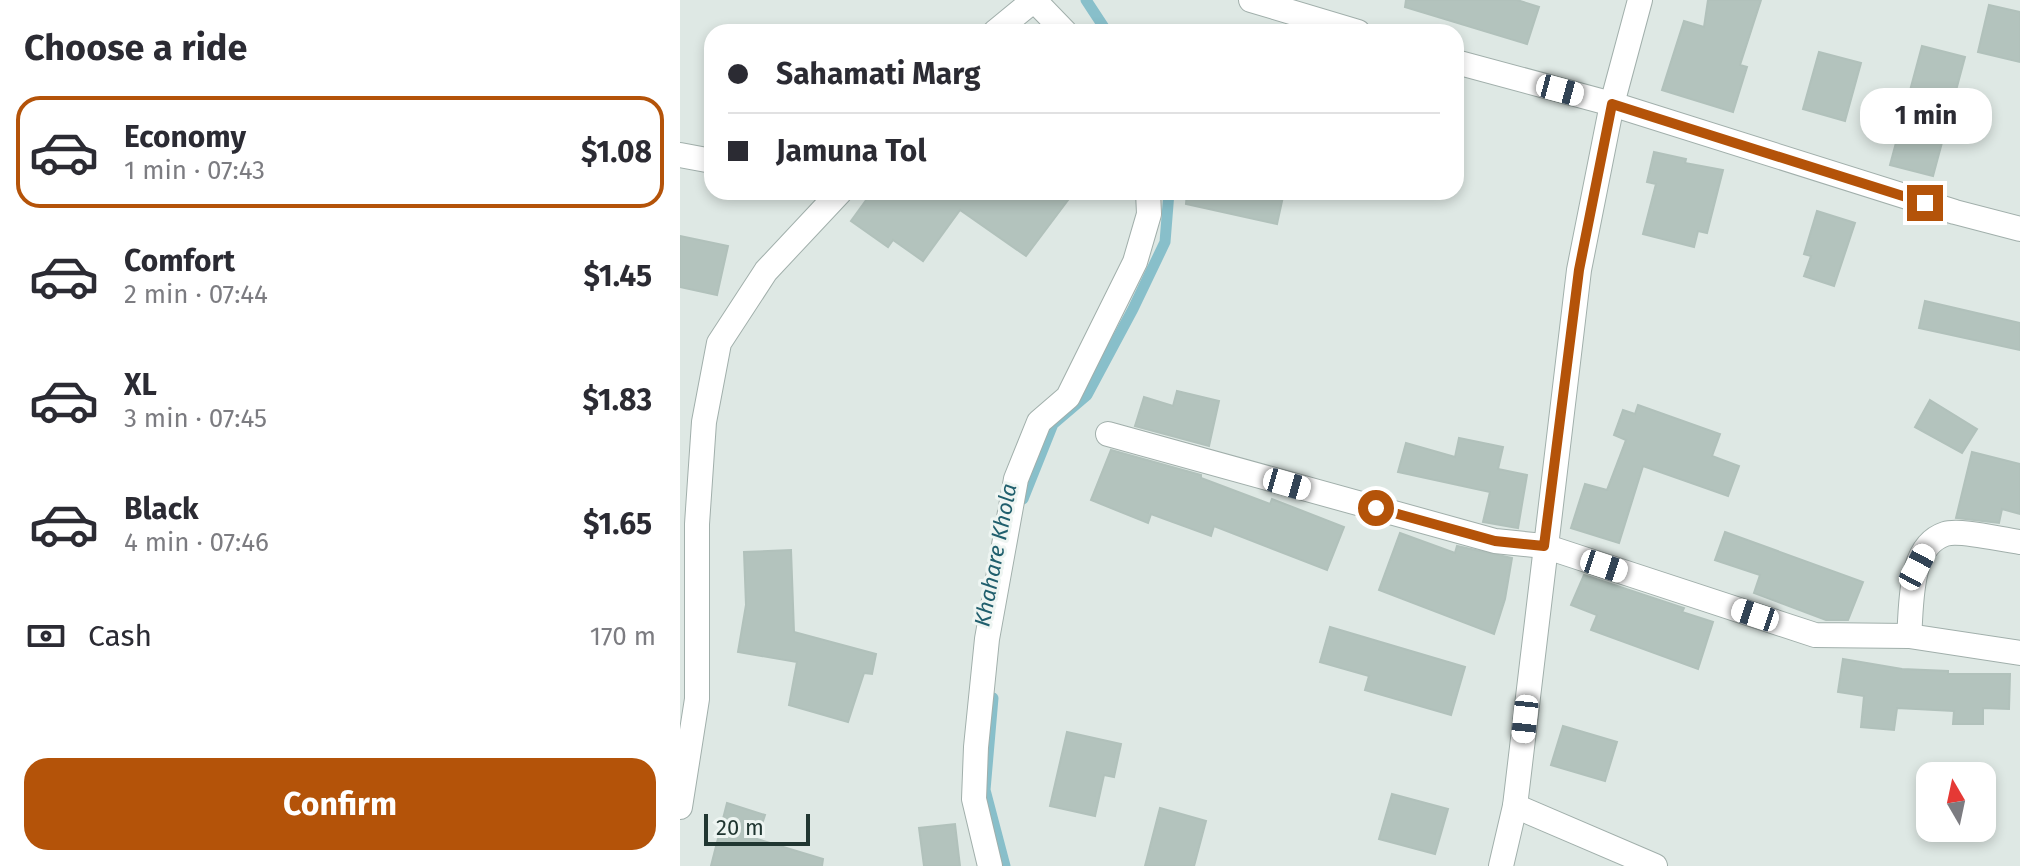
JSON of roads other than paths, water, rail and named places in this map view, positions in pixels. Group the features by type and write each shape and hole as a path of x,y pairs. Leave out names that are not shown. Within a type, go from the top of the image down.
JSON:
{"street":[{"path":"1005,24 1034,0 1057,24"},
{"path":"1251,0 1287,5 1337,24"},
{"path":"1501,866 1515,806 1579,270 1612,104 1640,0"},
{"path":"1464,64 1612,104 1955,212 2020,229"},
{"path":"680,155 704,160"},
{"path":"681,792 697,699 697,524 704,422 719,343 766,271 833,200"},
{"path":"990,866 974,799 976,747 987,639 1016,479 1039,422 1068,397 1135,262 1149,214 1148,200"},
{"path":"1108,434 1495,541 1544,546 1815,635 1909,636 2020,653"},
{"path":"1909,636 1917,567 1930,542 1947,533 2020,542"},
{"path":"1515,806 1655,866"}],"waterway":[{"name":"Khahare Khola","path":"1086,0 1102,24"},
{"name":"Khahare Khola","path":"1023,499 1053,424 1087,395 1133,309 1165,242 1168,200"},
{"name":"Khahare Khola","path":"993,698 985,790 1005,866"}]}
